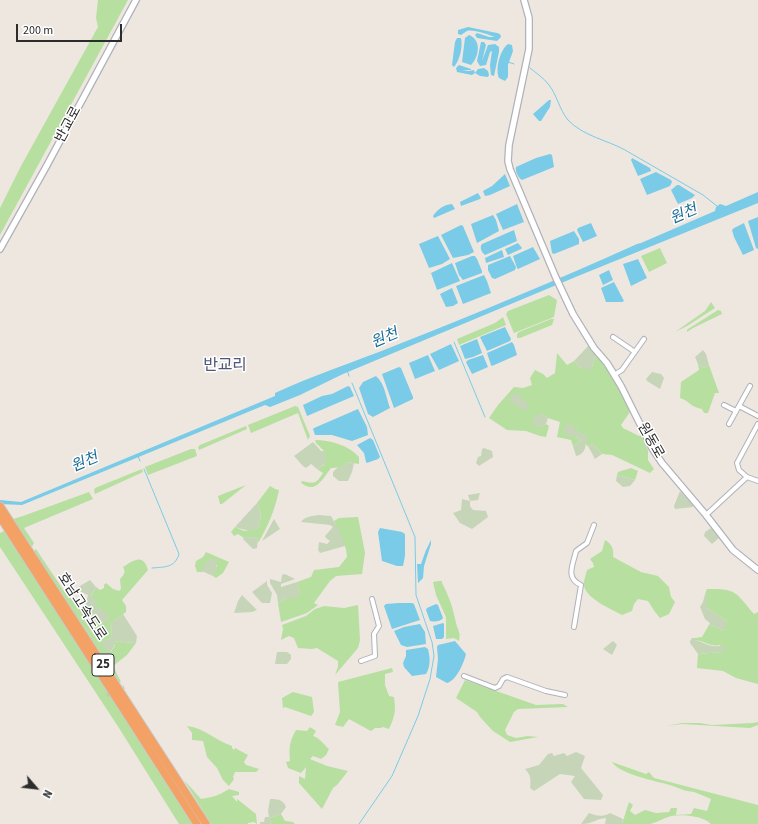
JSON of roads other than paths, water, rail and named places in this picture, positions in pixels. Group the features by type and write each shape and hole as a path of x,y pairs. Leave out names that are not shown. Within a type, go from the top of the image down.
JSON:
{"highway":[{"name":"호남고속도로","path":"0,506 206,824"},
{"name":"호남고속도로","path":"0,517 197,824"}],"street":[{"name":"반교로","path":"0,249 136,0"},
{"name":"원동로","path":"524,0 529,18 529,49 509,145 508,161 510,169 560,289 581,328 614,375 656,453 733,550 758,570"},
{"path":"613,337 635,352"},
{"path":"614,375 622,370 644,339"},
{"path":"729,424 750,386"},
{"path":"724,405 736,411"},
{"path":"739,406 758,416"},
{"path":"758,424 737,463 739,470 747,477 758,480"},
{"path":"706,515 747,477"},
{"path":"574,628 581,585 574,582 571,577 576,551 587,543 594,525"},
{"path":"361,660 375,656 374,634 379,626 372,599"},
{"path":"464,676 495,688 499,686 503,678 506,677 546,691 565,695"}],"water":[{"path":"468,27 497,33 500,34 501,37 497,41 477,38 475,35 477,33 489,37 495,37 477,31 467,31 461,35 458,34 458,30"},
{"path":"469,35 476,41 478,49 476,58 471,65 462,62 465,38"},
{"path":"457,38 461,38 462,41 458,61 454,67 452,65 455,42"},
{"path":"481,42 484,42 486,45 482,61 488,45 495,44 499,47 494,76 491,75 490,65 492,51 490,52 486,65 480,66 477,61"},
{"path":"508,44 512,45 513,51 508,65 508,77 505,81 499,78 498,65 501,55"},
{"path":"459,65 471,69 462,70 469,71 474,70 475,73 472,75 457,72 456,68"},
{"path":"484,68 488,71 489,75 488,77 480,76 475,73 478,69"},
{"path":"549,100 551,100 550,107 541,121 539,121 533,114"},
{"path":"550,154 552,155 554,167 522,180 519,178 516,172 516,167 536,158"},
{"path":"632,158 650,168 651,171 638,176 631,160"},
{"path":"656,172 672,182 670,186 647,195 640,179"},
{"path":"505,174 510,186 485,196 483,191 492,186"},
{"path":"677,185 695,195 692,198 678,204 671,190"},
{"path":"758,192 758,203 343,374 300,395 270,407 265,405 22,505 0,504 0,500 21,502 275,396 275,393 304,380 379,352 546,284 715,211 716,207 720,204 726,206"},
{"path":"478,193 481,198 480,199 461,206 460,202"},
{"path":"452,204 455,209 434,218 433,216 439,209 443,206"},
{"path":"517,204 524,222 503,230 496,214"},
{"path":"493,215 499,231 477,243 471,224"},
{"path":"758,217 758,249 756,248 748,221"},
{"path":"591,223 597,236 583,242 577,230 578,228"},
{"path":"744,223 754,250 743,255 732,230"},
{"path":"461,225 463,226 474,252 468,255 453,258 441,235"},
{"path":"514,230 517,241 485,255 483,253 481,248 482,244"},
{"path":"574,231 579,239 579,244 554,254 552,253 550,241"},
{"path":"438,236 450,259 442,264 429,268 419,244"},
{"path":"518,243 522,248 508,255 505,249"},
{"path":"533,247 540,259 518,269 513,256"},
{"path":"502,250 504,257 486,263 485,258"},
{"path":"475,256 477,259 482,273 463,280 459,275 455,263"},
{"path":"510,256 516,267 515,270 495,279 492,278 488,270 488,265"},
{"path":"638,259 647,278 631,286 623,264"},
{"path":"452,263 460,281 437,290 431,273"},
{"path":"609,270 613,280 603,285 599,275"},
{"path":"484,275 491,293 463,304 456,286"},
{"path":"614,282 624,301 606,302 601,288"},
{"path":"452,288 458,303 453,306 446,307 440,294"},
{"path":"505,327 511,339 510,341 487,351 480,337"},
{"path":"477,339 482,353 465,359 460,346"},
{"path":"512,342 517,355 492,366 487,353"},
{"path":"451,344 459,361 439,370 430,354"},
{"path":"428,355 435,371 415,379 409,363"},
{"path":"483,355 488,367 472,374 466,362"},
{"path":"399,367 401,368 413,399 394,408 382,374"},
{"path":"376,376 383,387 390,408 373,417 368,414 359,388 363,382"},
{"path":"348,386 350,387 354,396 307,416 303,405"},
{"path":"358,409 367,427 368,435 352,441 332,435 315,435 314,428"},
{"path":"370,438 373,440 380,457 367,463 364,453 357,445"},
{"path":"380,528 402,532 405,534 405,556 403,566 397,566 382,561 378,532"},
{"path":"431,540 424,566 423,578 418,583 417,564 421,564"},
{"path":"386,604 414,604 420,620 392,629 384,606"},
{"path":"436,604 438,605 443,618 433,622 430,621 426,610 427,608"},
{"path":"443,623 444,637 442,639 436,639 433,626"},
{"path":"420,624 425,632 426,644 407,647 401,645 394,631 404,627"},
{"path":"455,641 466,654 456,675 450,682 447,683 436,677 438,659 437,647 438,645"},
{"path":"425,647 428,649 430,662 428,671 426,674 412,676 404,667 403,663 406,656 406,650"}],"waterway":[{"path":"508,62 514,64"},
{"path":"530,68 549,85 565,116 574,125 588,134 618,146 703,195 717,206"},
{"path":"454,342 485,417"},
{"path":"347,370 349,376"},
{"path":"352,383 415,537 416,595 432,642 434,656 430,679 418,716 392,776 359,824"},
{"path":"138,456 140,461"},
{"path":"144,469 179,554 175,562 172,564 165,567 152,568"}],"tunnel":[{"path":"107,695 124,687"}],"district":[{"name":"반교리","path":"225,366"}],"water label":[{"name":"원천","path":"684,215"},
{"name":"원천","path":"385,339"},
{"name":"원천","path":"85,463"}]}
